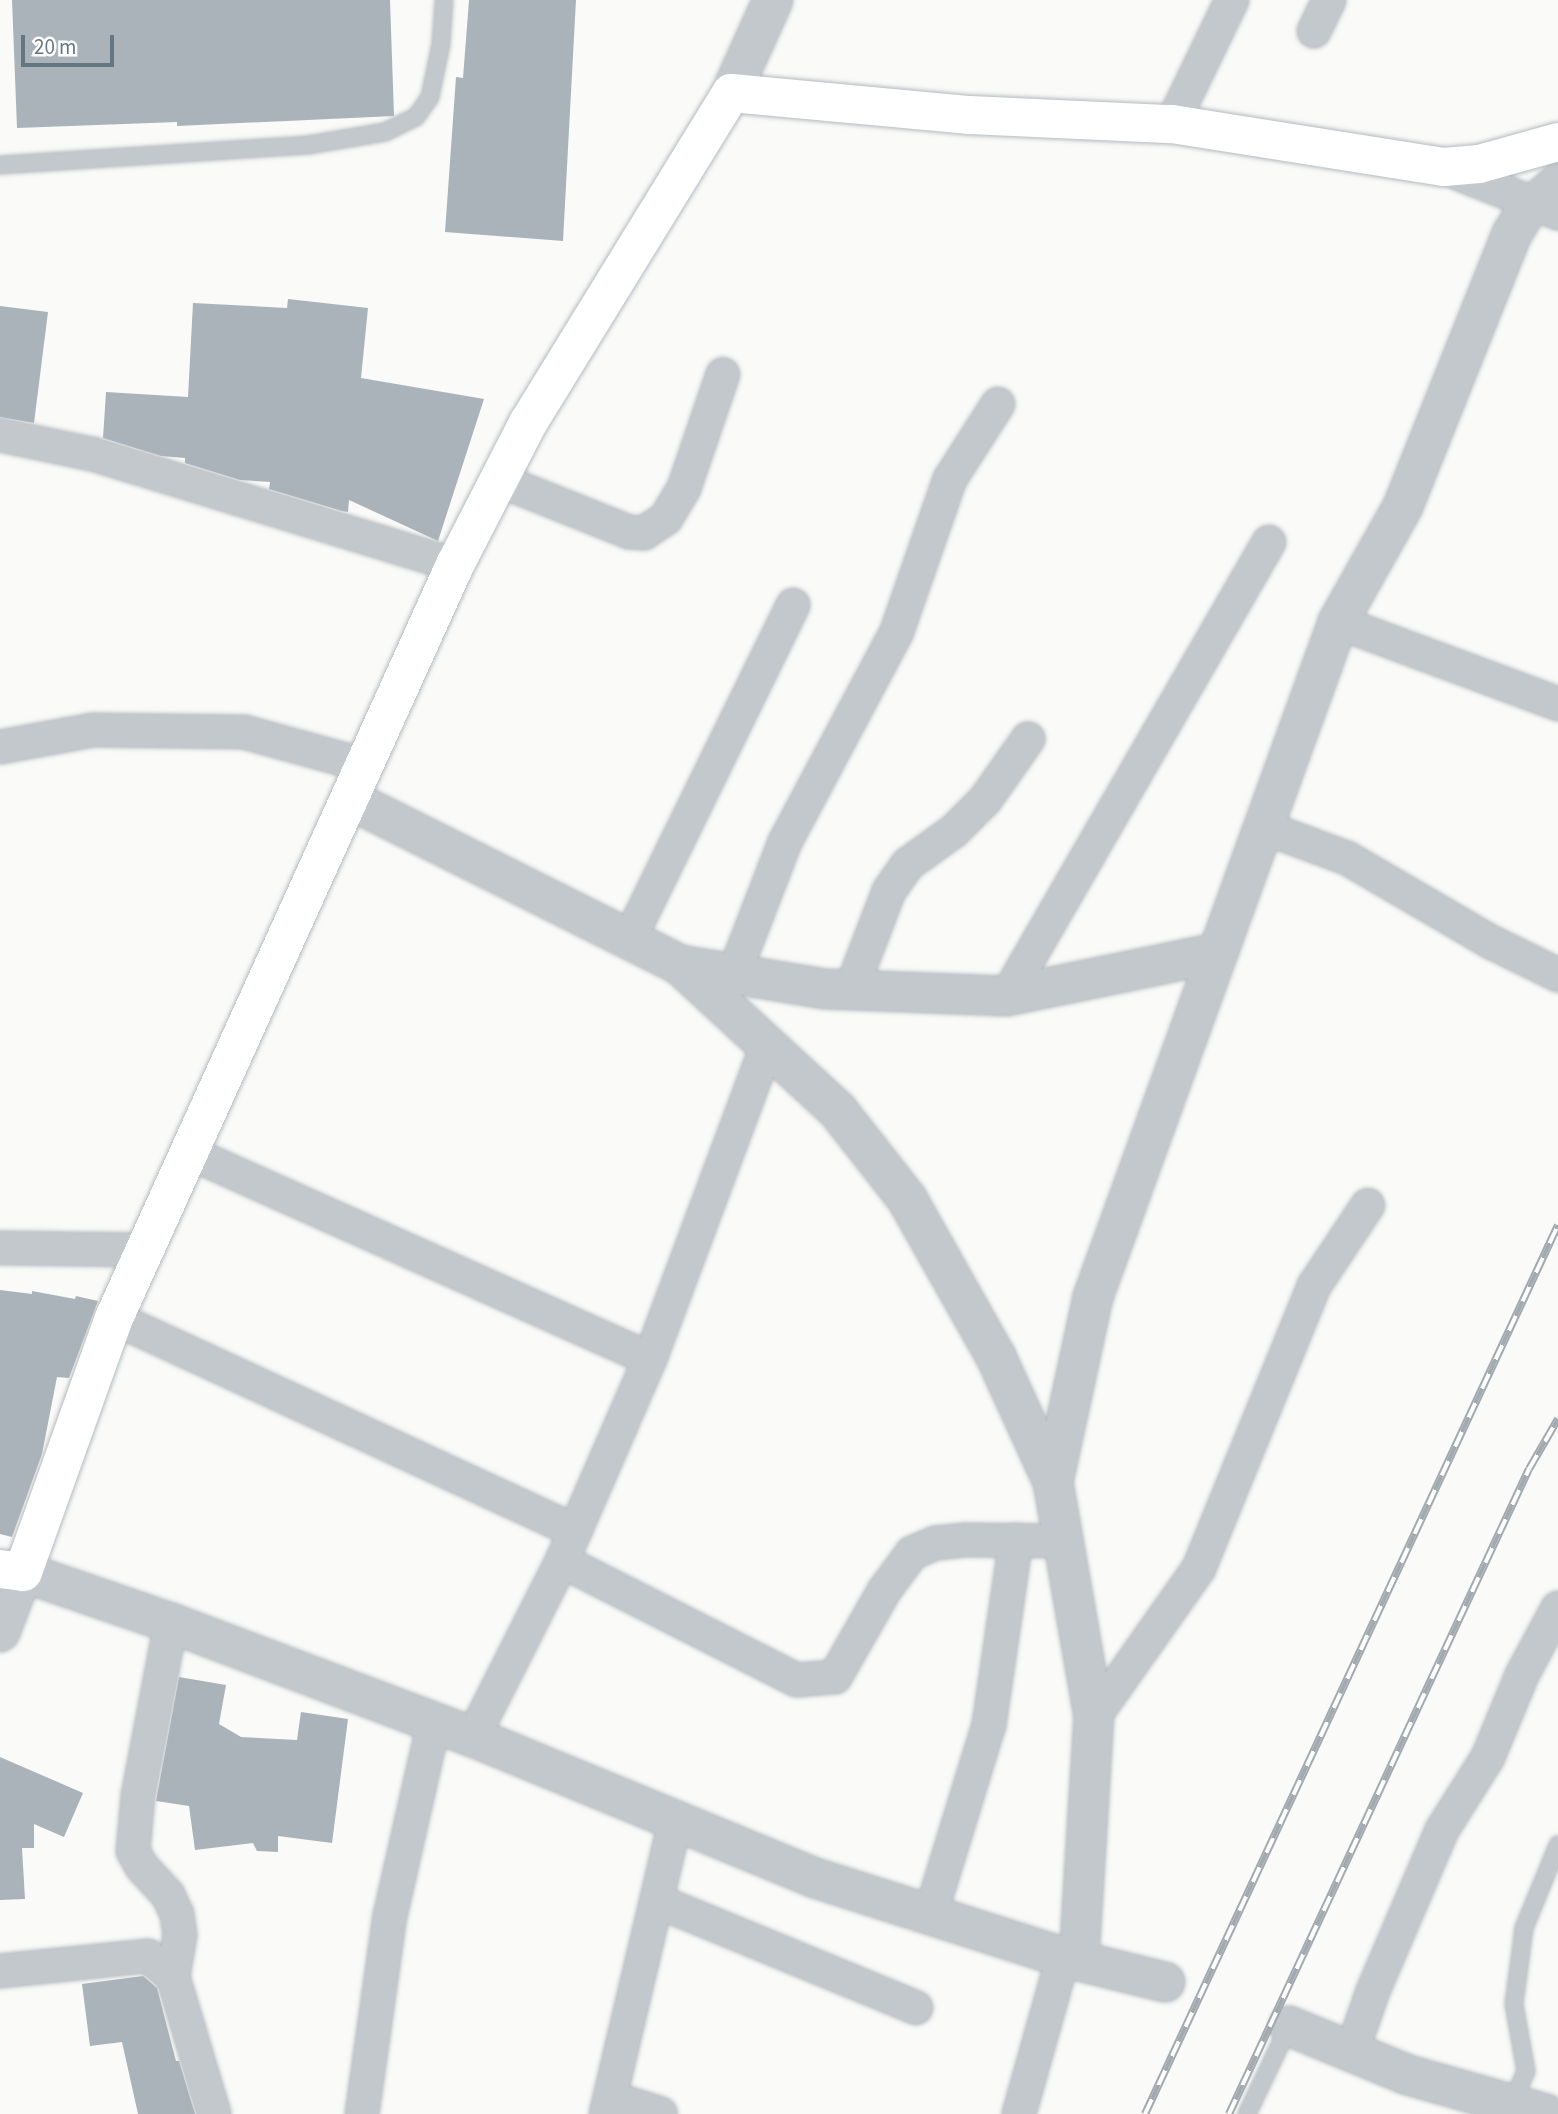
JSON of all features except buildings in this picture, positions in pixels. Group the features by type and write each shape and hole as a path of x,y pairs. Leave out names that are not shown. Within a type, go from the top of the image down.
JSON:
{"main road":[{"path":"12,1570 114,1318 455,565 528,423 731,93 970,115 1172,124 1444,167 1504,158 1558,142"}],"street":[{"path":"731,93 773,0"},
{"path":"1172,124 1232,0"},
{"path":"1314,31 1329,0"},
{"path":"1444,167 1551,199"},
{"path":"1053,1482 1093,1297 1338,622 1402,506 1511,234 1551,199"},
{"path":"499,480 629,532 644,533 666,518 684,488 723,374"},
{"path":"734,974 785,842 897,631 950,479 998,404"},
{"path":"0,435 92,454 455,565"},
{"path":"1007,996 1269,542"},
{"path":"629,940 793,605"},
{"path":"1338,622 1558,704"},
{"path":"0,747 94,730 244,732 365,765"},
{"path":"851,990 889,891 908,864 954,831 985,800 1028,739"},
{"path":"349,799 680,965 825,989 1007,996 1217,953"},
{"path":"1264,827 1347,858 1491,942 1558,975"},
{"path":"680,965 838,1111 907,1199 996,1357 1053,1482 1094,1717 1071,1958 1019,2114"},
{"path":"472,1737 562,1561 650,1359 767,1046"},
{"path":"188,1152 650,1359"},
{"path":"1094,1717 1199,1568 1314,1286 1368,1205"},
{"path":"0,1248 144,1250"},
{"path":"114,1318 575,1531"},
{"path":"931,1913 989,1725 1016,1540"},
{"path":"562,1561 797,1680 835,1677 884,1591 912,1553 936,1543 1063,1541"},
{"path":"0,1632 12,1570 171,1623 472,1737 815,1878 1071,1958 1166,1982"},
{"path":"1351,2054 1373,1991 1442,1830 1488,1757 1522,1675 1558,1608"},
{"path":"171,1623 138,1796 134,1851 142,1867 168,1895 177,1914 180,1935 173,1977 214,2114"},
{"path":"362,2114 390,1916 434,1723"},
{"path":"661,2114 608,2106 676,1819"},
{"path":"657,1901 916,2008"},
{"path":"0,1971 148,1956 173,1977"},
{"path":"1289,2026 1351,2054 1408,2075 1522,2110"}],"lane":[{"path":"0,165 308,145 385,132 416,117 430,97 441,44 444,0"},
{"path":"1522,2110 1526,2071 1514,2004 1524,1928 1558,1845"},
{"path":"1247,2114 1289,2026"}],"railway":[{"path":"1145,2114 1558,1225"},
{"path":"1229,2114 1529,1469 1558,1419"}]}
